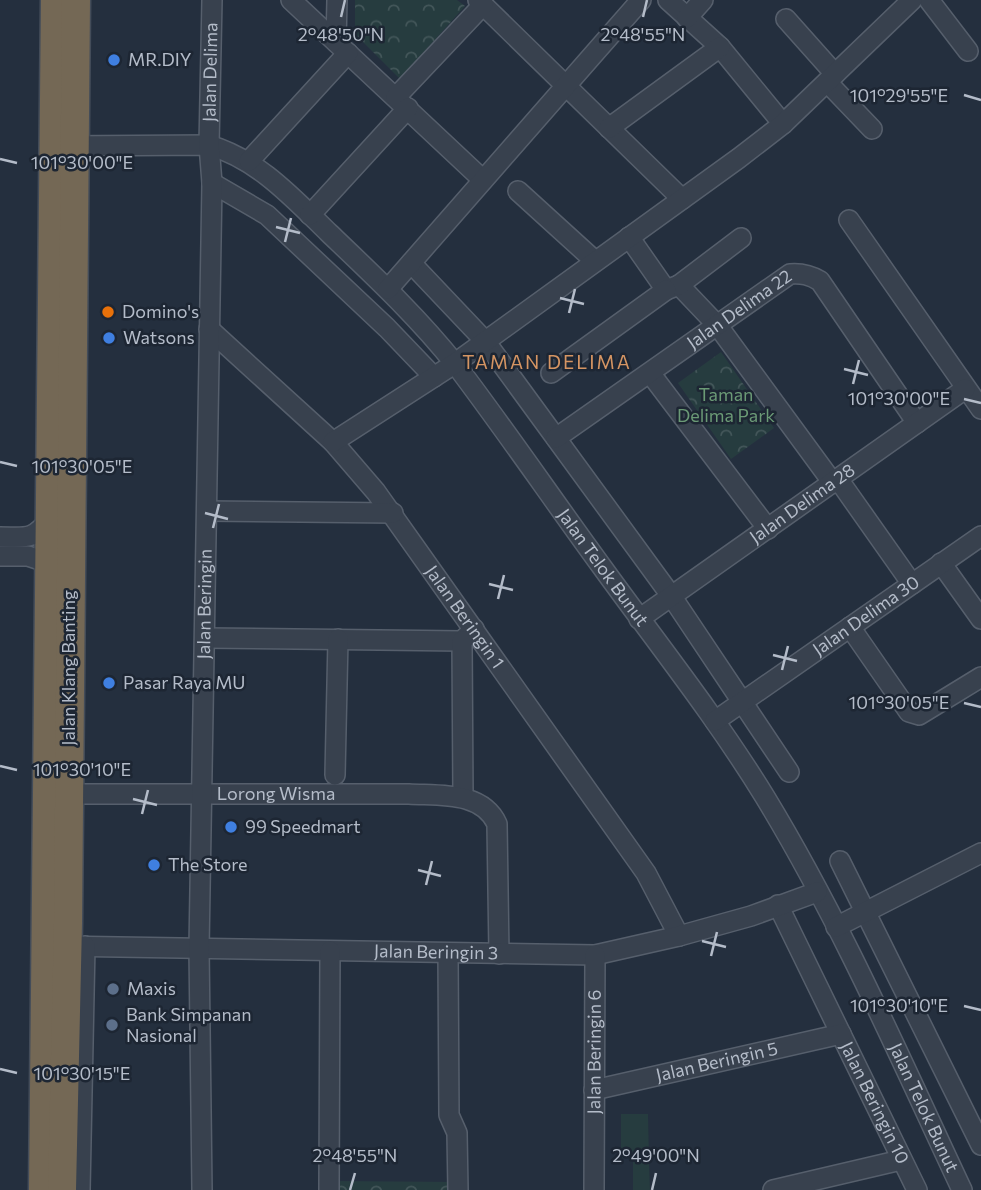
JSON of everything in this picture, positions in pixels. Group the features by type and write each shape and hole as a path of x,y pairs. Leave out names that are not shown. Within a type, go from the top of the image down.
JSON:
{"highway":[{"path":"55,0 63,146"},
{"path":"63,146 76,0"},
{"name":"Jalan Klang Banting","path":"43,1190 66,946 48,563 63,146"},
{"name":"Jalan Klang Banting","path":"62,1190 68,794 63,146"}],"street":[{"name":"Jalan Delima","path":"209,145 212,0"},
{"path":"291,0 483,180"},
{"path":"248,161 342,47 337,0"},
{"path":"388,289 641,0"},
{"path":"668,0 720,47 783,124"},
{"path":"687,18 703,0"},
{"path":"333,442 454,364 783,124 912,0"},
{"path":"929,0 968,51"},
{"path":"310,215 480,2 682,199"},
{"path":"786,19 872,129"},
{"path":"609,128 720,47"},
{"name":"Jalan Telok Bunut","path":"63,146 209,145 231,151 248,161 310,215 388,289 454,364 715,721 765,798 836,927 892,1039 962,1190"},
{"name":"Jalan Beringin","path":"202,1190 199,948 212,183 209,145"},
{"path":"212,183 267,215 387,328 434,377"},
{"path":"518,191 595,261"},
{"path":"849,220 981,410"},
{"path":"629,237 672,287 718,326 912,584"},
{"path":"551,373 741,239"},
{"path":"411,263 485,341 673,597 789,772"},
{"name":"Jalan Delima 22","path":"556,438 790,274 809,275 820,281 916,423"},
{"name":"Jalan Beringin 1","path":"209,329 333,442 393,513 468,635 646,873 679,936"},
{"path":"650,373 768,529"},
{"name":"Jalan Delima 28","path":"639,619 965,389"},
{"path":"206,511 393,513"},
{"path":"0,537 28,537 38,533 49,520"},
{"name":"Jalan Delima 30","path":"715,721 981,536"},
{"path":"0,556 28,556 48,563"},
{"path":"941,564 981,619"},
{"path":"850,627 909,712 914,715 919,715 981,677"},
{"path":"205,638 338,639 468,635 463,797"},
{"path":"335,775 338,639"},
{"name":"Lorong Wisma","path":"68,794 410,794 463,797 482,806 493,815 496,824 499,954"},
{"path":"836,927 979,859"},
{"path":"840,861 981,1145"},
{"name":"Jalan Beringin 3","path":"66,946 595,955 751,916 817,892"},
{"name":"Jalan Beringin 10","path":"778,905 917,1190"},
{"path":"66,946 80,1190"},
{"path":"329,1190 330,951"},
{"path":"448,953 449,1115 457,1133 458,1190"},
{"name":"Jalan Beringin 6","path":"594,1190 595,955"},
{"name":"Jalan Beringin 5","path":"594,1090 841,1034"},
{"path":"782,1189 901,1160"}],"green space":[{"path":"355,0 457,0 465,6 400,79 355,34"},
{"name":"Taman Delima Park","path":"721,352 774,428 731,459 678,383"},
{"path":"621,1114 648,1114 649,1157 621,1158"},
{"path":"633,1162 649,1162 650,1190 633,1190"},
{"path":"329,1181 458,1182 458,1190 329,1190"}],"place":[{"name":"MR.DIY","path":"114,60"},
{"name":"Domino's","path":"108,312"},
{"name":"Watsons","path":"109,338"},
{"name":"Pasar Raya MU","path":"109,683"},
{"name":"99 Speedmart","path":"231,827"},
{"name":"The Store","path":"154,865"},
{"name":"Maxis","path":"113,989"},
{"name":"Bank Simpanan Nasional","path":"112,1025"}],"district":[{"name":"TAMAN DELIMA","path":"547,362"}]}
